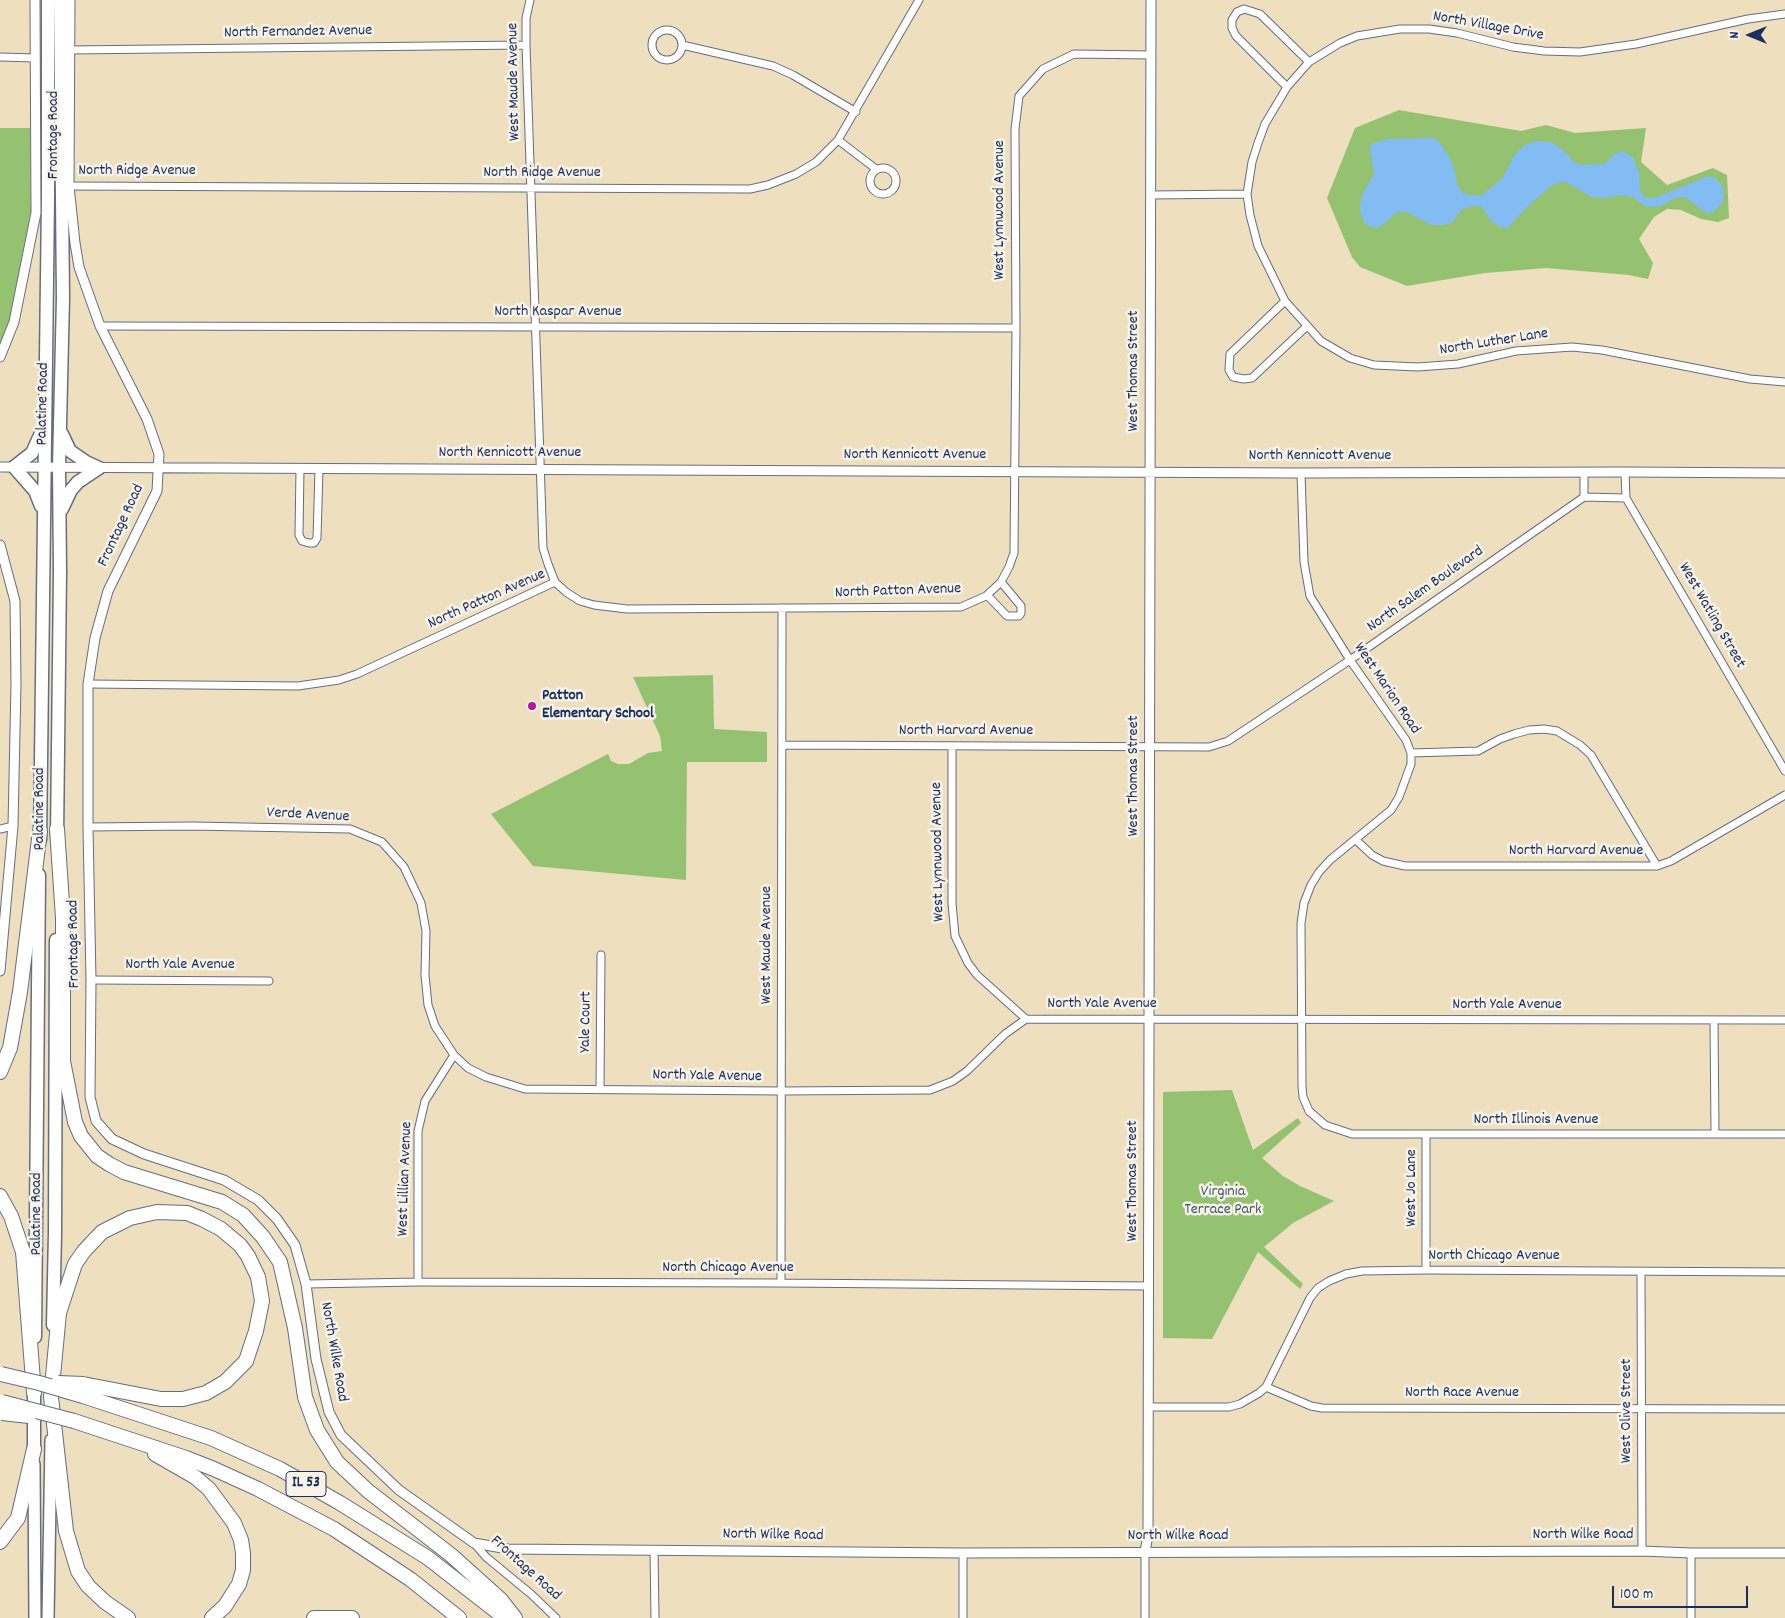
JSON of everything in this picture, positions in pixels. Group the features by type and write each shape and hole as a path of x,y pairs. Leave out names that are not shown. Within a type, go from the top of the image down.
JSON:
{"highway":[{"name":"Palatine Road","path":"34,1449 37,1388 40,831 48,198 48,0"},
{"name":"Palatine Road","path":"51,1397 55,1233 59,467 63,298 60,0"},
{"path":"44,516 35,492 14,467 32,453 45,424"},
{"path":"60,429 70,451 99,468"},
{"path":"60,514 71,490 78,482 99,468"},
{"path":"57,829 63,918 64,1061 75,1122 81,1136 97,1156 108,1164 124,1172 222,1202 243,1215 263,1237 280,1262 295,1328 305,1397 317,1430 337,1462 368,1491 451,1555 501,1600 515,1618"},
{"path":"0,1072 10,1048 20,992 40,831"},
{"path":"0,1196 11,1216 23,1252 37,1388"},
{"path":"83,1390 183,1400 206,1393 225,1382 246,1361 256,1331 262,1301 258,1277 248,1256 240,1245 221,1229 187,1213 144,1214 130,1218 102,1232 84,1251 75,1264 59,1313 51,1397 64,1516 70,1550 78,1571 88,1586 105,1602 128,1618"},
{"name":"IL 53","path":"1,1374 37,1388 83,1390 211,1438 280,1469 340,1503 428,1558 505,1618"},
{"name":"IL 53","path":"1,1407 79,1423 135,1441 233,1477 334,1529 410,1579 459,1618"},
{"path":"135,1441 195,1477 209,1489 234,1523 241,1540 243,1570 239,1584 233,1594 225,1606 212,1618"},
{"path":"0,1542 18,1518 34,1449"},
{"path":"314,1618 352,1618"}],"main road":[{"name":"Palatine Road","path":"48,1618 51,1397"},
{"name":"Palatine Road","path":"34,1449 35,1618"}],"street":[{"name":"Frontage Road","path":"0,357 14,322 36,213 35,0"},
{"name":"Frontage Road","path":"70,0 69,186 79,267 100,326 147,419 159,454 157,491 108,591 95,638 88,684 90,1018"},
{"name":"West Maude Avenue","path":"530,0 526,18 526,44 543,548 555,582"},
{"name":"North Ridge Avenue","path":"69,186 750,189 775,183 796,174 816,162 838,140 856,112 919,0"},
{"name":"West Thomas Street","path":"1146,1552 1148,1536 1149,1286 1151,0"},
{"path":"1287,87 1236,36 1232,28 1232,20 1237,12 1244,9 1260,14 1309,62"},
{"name":"North Village Drive","path":"1247,194 1252,162 1265,124 1287,87 1309,62 1340,43 1357,36 1386,30 1429,29 1458,33 1513,47 1544,52 1580,52 1636,44 1748,18 1785,14"},
{"path":"665,30 674,32 679,36 682,45 678,55 666,60 659,57 653,48 654,38 665,30"},
{"name":"North Fernandez Avenue","path":"70,50 526,44"},
{"path":"682,45 773,66 856,112"},
{"name":"West Lynnwood Avenue","path":"1014,472 1016,328 1015,129 1019,96 1043,69 1074,54 1151,55"},
{"path":"0,57 35,58"},
{"path":"838,140 876,170"},
{"path":"1151,195 1247,194"},
{"name":"North Luther Lane","path":"1247,194 1258,246 1285,301 1321,341 1350,358 1374,365 1401,367 1444,365 1474,361 1516,351 1572,347 1602,350 1750,379 1785,382"},
{"path":"1285,301 1230,354 1229,370 1233,377 1252,378 1307,326"},
{"name":"North Kaspar Avenue","path":"100,326 1016,328"},
{"name":"North Kennicott Avenue","path":"0,467 1301,473 1785,473"},
{"path":"300,468 299,535 302,541 309,543 314,543 318,538 319,469"},
{"name":"North Patton Avenue","path":"88,684 298,686 339,680 357,674 555,582 580,601 627,609 961,607 987,595 1001,582 1009,567 1014,553 1014,472"},
{"path":"1584,472 1584,496 1626,498"},
{"name":"West Watling Street","path":"1625,472 1626,498 1785,771"},
{"name":"West Marion Road","path":"1301,473 1304,562 1310,596 1350,660 1406,740 1411,753 1411,764 1399,797 1387,814 1330,860 1311,885 1304,903 1301,923 1304,1097"},
{"name":"North Salem Boulevard","path":"1150,746 1209,746 1228,742 1350,660 1584,496"},
{"path":"0,545 15,601 16,683 13,826 0,971"},
{"path":"0,569 14,613"},
{"path":"987,595 1007,616 1019,616 1021,606 1001,582"},
{"name":"West Maude Avenue","path":"781,1283 782,608"},
{"path":"1411,753 1478,751 1514,734 1536,730 1557,731 1580,745 1591,755 1657,866"},
{"name":"North Harvard Avenue","path":"783,744 1150,746"},
{"name":"West Lynnwood Avenue","path":"952,746 952,903 955,936 968,963 977,974 1026,1019"},
{"name":"North Harvard Avenue","path":"1356,840 1372,855 1383,861 1405,866 1657,866 1671,861 1785,795"},
{"path":"0,829 13,826"},
{"name":"Verde Avenue","path":"88,827 192,826 350,829 382,842 404,866 421,903 426,931 425,975 428,1005 435,1026 454,1055"},
{"name":"Yale Court","path":"600,1090 601,955"},
{"name":"North Yale Avenue","path":"91,980 269,981"},
{"name":"North Wilke Road","path":"90,1018 90,1098 96,1121 112,1139 144,1154 224,1180 258,1200 276,1219 295,1245 306,1284 316,1359 328,1412 341,1435 399,1490 474,1543 508,1549 963,1553 1642,1551 1785,1553"},
{"name":"North Yale Avenue","path":"454,1055 468,1068 486,1077 525,1089 780,1092 930,1090 953,1081 967,1071 1006,1034 1026,1019 1785,1020"},
{"path":"1714,1020 1715,1134"},
{"name":"West Lillian Avenue","path":"418,1282 418,1131 425,1101 454,1055"},
{"name":"North Illinois Avenue","path":"1304,1097 1309,1111 1325,1125 1352,1134 1785,1134"},
{"name":"West Jo Lane","path":"1426,1135 1426,1270"},
{"name":"North Chicago Avenue","path":"1266,1387 1310,1298 1318,1288 1346,1274 1362,1271 1426,1270 1785,1272"},
{"name":"West Olive Street","path":"1641,1272 1643,1409 1642,1551"},
{"name":"North Chicago Avenue","path":"306,1284 418,1282 1149,1286"},
{"path":"1148,1407 1229,1408 1240,1404 1266,1387"},
{"name":"North Race Avenue","path":"1266,1387 1311,1406 1322,1408 1785,1409"},
{"name":"Frontage Road","path":"474,1543 486,1557 531,1594 556,1618"},
{"path":"654,1550 655,1618"},
{"path":"1145,1618 1146,1552"},
{"path":"963,1553 963,1618"},
{"path":"1691,1553 1691,1618"}],"green space":[{"path":"1399,110 1521,131 1546,125 1575,133 1646,128 1641,162 1667,185 1713,168 1727,175 1729,218 1718,222 1701,219 1681,210 1667,209 1654,217 1639,239 1653,263 1648,279 1629,275 1546,268 1485,273 1407,286 1360,267 1352,257 1327,198 1355,128"},
{"path":"0,128 30,128 31,211 10,318 0,344"},
{"path":"713,675 714,729 767,732 767,762 687,762 686,880 533,866 491,814 608,754 611,761 618,764 629,764 648,753 662,751 660,736 633,677"},
{"name":"Virginia Terrace Park","path":"1232,1090 1253,1150 1298,1118 1301,1123 1262,1158 1283,1176 1334,1201 1293,1223 1264,1247 1303,1284 1300,1289 1258,1252 1212,1339 1163,1338 1163,1092"}],"water":[{"path":"1435,138 1441,144 1453,164 1457,184 1463,193 1469,195 1481,196 1503,177 1514,156 1524,145 1537,141 1551,142 1562,149 1575,163 1582,165 1605,164 1614,154 1622,151 1633,157 1639,173 1640,191 1646,198 1655,198 1706,177 1714,177 1724,190 1723,202 1713,212 1706,213 1685,197 1675,198 1661,206 1647,207 1633,197 1620,195 1605,198 1591,197 1564,181 1552,185 1524,210 1508,228 1500,227 1491,221 1481,206 1471,206 1461,210 1453,222 1443,225 1432,225 1406,212 1397,212 1384,224 1376,228 1365,224 1360,212 1360,204 1363,193 1374,174 1370,150 1371,144 1388,139"}],"place":[{"name":"Patton Elementary School","path":"532,706"}]}
